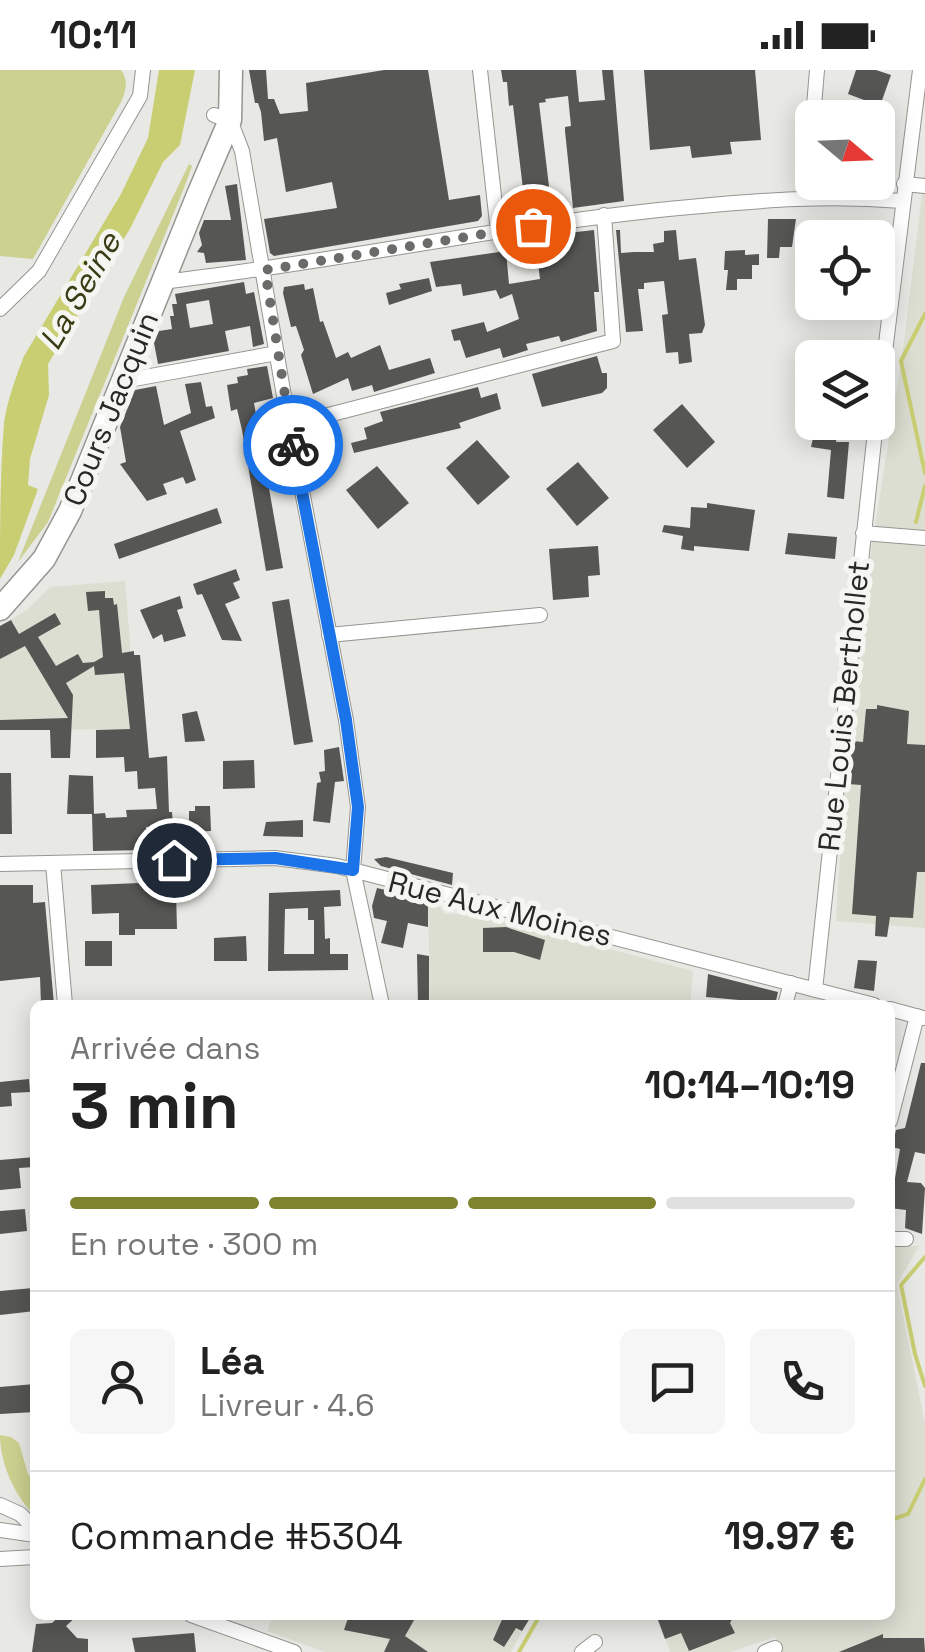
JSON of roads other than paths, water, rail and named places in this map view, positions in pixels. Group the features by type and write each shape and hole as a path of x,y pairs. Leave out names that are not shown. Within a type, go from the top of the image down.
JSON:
{"main road":[{"name":"Cours Jacquin","path":"216,70 222,117"},
{"name":"Cours Jacquin","path":"0,609 21,588 56,540 198,194 222,117 231,70"}],"street":[{"path":"0,309 39,272 140,96 143,70"},
{"path":"480,70 498,232"},
{"path":"814,100 817,70"},
{"path":"886,340 920,70"},
{"path":"222,117 242,151 265,270 276,354 346,720 358,807 353,870 381,1000"},
{"path":"904,184 925,186"},
{"path":"162,282 265,270 604,215 795,198"},
{"path":"878,200 902,201"},
{"path":"290,425 614,341 604,215"},
{"path":"122,381 276,354"},
{"name":"Rue Louis Berthollet","path":"814,990 847,622 874,440"},
{"path":"862,533 925,538"},
{"path":"329,635 540,616"},
{"name":"Rue Aux Moines","path":"0,864 275,858 353,870 854,1000"},
{"path":"53,863 65,1000"},
{"path":"787,1000 791,983"},
{"path":"895,1010 921,1017 895,1104"},
{"path":"0,1505 20,1514 30,1526"},
{"path":"0,1530 30,1532"},
{"path":"0,1560 30,1557"},
{"path":"205,1620 294,1652"},
{"path":"582,1652 595,1642"}],"water":[{"name":"La Seine","path":"159,70 195,70 180,145 163,162 131,227 48,364 49,395 30,459 28,485 38,489 14,555 0,579 3,442 12,389 24,356 121,194 148,138"}],"waterway":[{"path":"925,314 901,361 925,473"},
{"path":"916,522 925,486"},
{"path":"925,1257 901,1285 925,1386"},
{"path":"895,1518 908,1514 925,1479"},
{"path":"519,1652 537,1620"}]}
